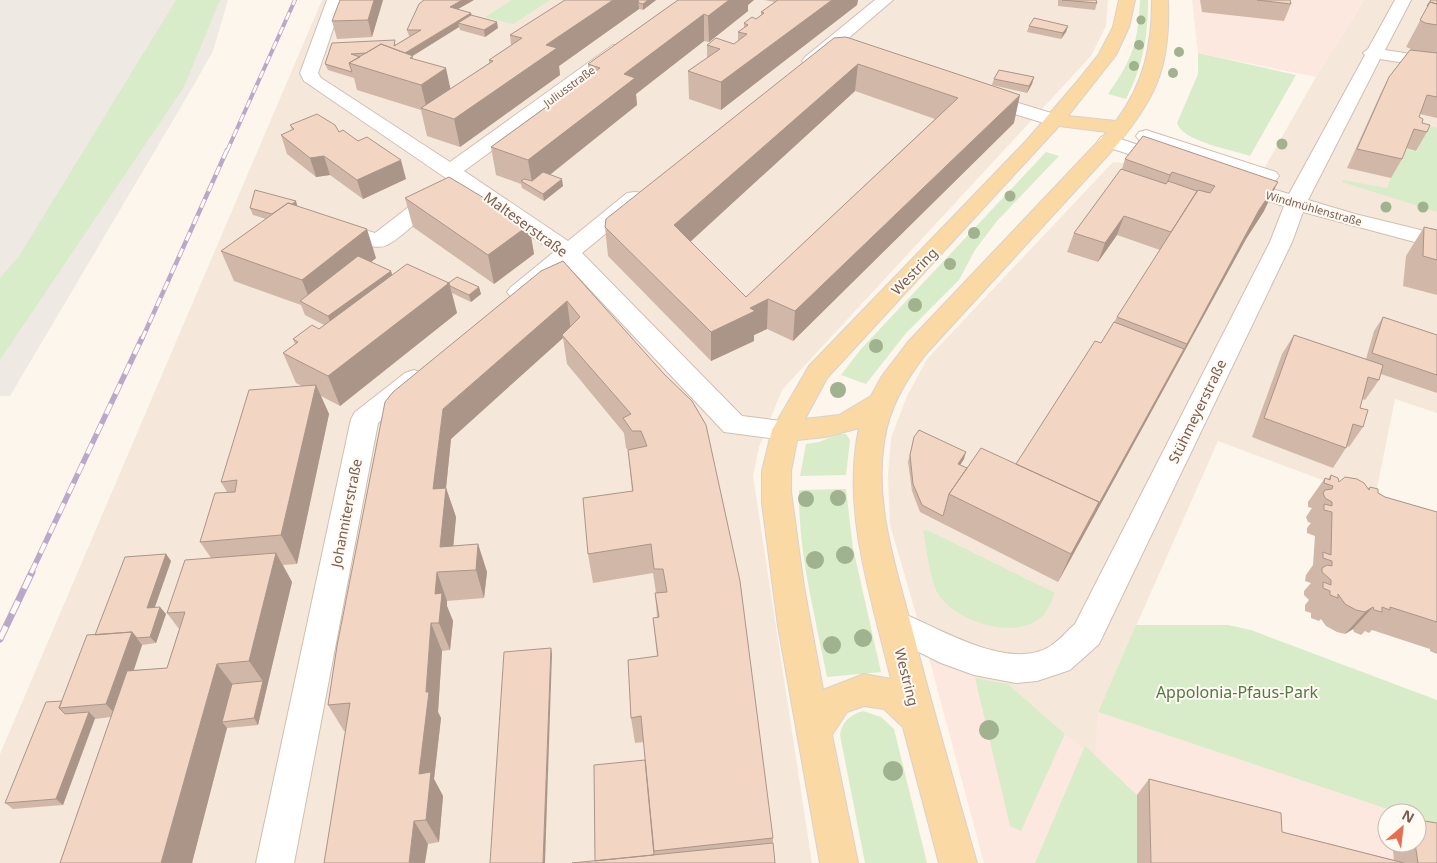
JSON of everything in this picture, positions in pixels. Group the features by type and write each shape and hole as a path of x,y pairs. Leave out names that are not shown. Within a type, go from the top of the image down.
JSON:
{"main road":[{"name":"Westring","path":"839,863 788,586 776,488 777,461 786,430 798,404 818,372 1054,120 1107,56 1120,27 1127,4"},
{"name":"Westring","path":"958,863 917,717 877,557 867,483 871,440 882,402 901,366 924,338 990,272 1114,134 1136,106 1154,69 1161,7"},
{"path":"1054,120 1114,134"},
{"name":"Westring","path":"786,430 827,428 861,418 882,402"},
{"name":"Westring","path":"815,730 836,701 864,690 893,694 917,717"}],"street":[{"name":"Malteserstraße","path":"335,0 309,73 313,81 472,185 567,251 734,425 786,430"},
{"path":"800,70 885,0"},
{"name":"Stühmeyerstraße","path":"894,624 995,668 1024,668 1058,659 1087,634 1281,242 1299,195 1372,53 1403,0"},
{"name":"Juliusstraße","path":"450,171 632,40"},
{"path":"831,46 850,52"},
{"path":"1372,53 1437,63"},
{"path":"962,91 1054,120"},
{"name":"Windmühlenstraße","path":"1114,134 1437,241"},
{"path":"312,220 378,241 418,211 472,185"},
{"path":"499,309 567,251 652,185"},
{"name":"Windmühlenstraße","path":"1299,195 1437,231"},
{"name":"Johanniterstraße","path":"275,863 365,419 432,364"}],"shaded area":[{"path":"0,0 228,0 213,51 10,396 0,396"},
{"path":"322,0 1108,0 1106,26 1091,56 782,390 759,447 753,476 812,863 0,863 0,754"},
{"path":"1192,0 1364,0 1316,77 1198,53"},
{"path":"1364,0 1437,0 1437,413 1395,399 1376,493 1325,481 1218,441 1098,712 1096,761 1008,684 975,678 930,662 890,525 888,475 891,438 907,396 927,359 1113,162 1134,164 1245,202 1316,77"},
{"path":"930,662 975,678 1008,684 1095,760 1098,712 1377,806 1377,853 1427,853 1427,822 1437,826 1437,863 984,863"}],"green space":[{"path":"176,0 220,0 184,87 0,360 0,278 19,256"},
{"path":"512,0 550,0 513,24 485,17"},
{"path":"1140,0 1148,0 1146,38 1137,75 1126,99 1108,94 1133,50 1138,28"},
{"path":"1198,53 1296,75 1250,156 1198,140 1188,135 1177,123 1198,74"},
{"path":"1413,122 1437,128 1437,212 1342,182 1343,180 1387,188 1403,148 1417,152 1420,144"},
{"path":"1046,152 1059,156 997,221 975,250 959,280 907,332 866,384 841,375 861,349"},
{"path":"839,434 846,434 850,440 846,475 800,476 806,444 819,442"},
{"path":"846,489 853,548 881,672 827,677 804,561 799,514 799,490"},
{"path":"927,530 1055,593 1047,611 1042,617 1028,625 1015,628 987,625 973,620 950,607 941,598 934,585 923,531"},
{"name":"Appolonia-Pfaus-Park","path":"1136,625 1228,625 1251,630 1437,700 1437,826 1427,822 1427,803 1377,803 1377,806 1098,712"},
{"path":"975,678 1008,684 1065,734 1021,831 1010,826"},
{"path":"863,711 881,717 894,729 927,863 865,863 840,735 847,719"},
{"path":"1085,746 1137,795 1137,863 1035,863"}],"building":[{"path":"340,0 374,0 368,20 332,21"},
{"path":"424,0 462,0 450,7 471,13 405,53 381,44 366,53 351,54 360,57 349,63 352,72 325,64 332,43 395,40 394,46 421,30 407,30 419,4"},
{"path":"565,0 613,0 546,45 557,48 454,119 421,108 493,61 489,60 522,38 510,35"},
{"path":"638,0 648,0 643,4 639,3"},
{"path":"678,0 729,0 708,16 704,14 624,74 635,78 528,160 491,147 600,68 588,64"},
{"path":"778,0 832,0 721,82 688,71 720,49 707,45 716,38 734,44 747,34 738,32 748,25 744,23 752,17 756,19 764,13 761,12"},
{"path":"1062,0 1096,0 1097,3"},
{"path":"1257,0 1290,0 1291,4"},
{"path":"1431,0 1437,0 1437,4 1430,2 1427,6"},
{"path":"1430,2 1437,4 1437,25 1420,20"},
{"path":"471,15 497,22 484,30 458,23"},
{"path":"1034,18 1068,26 1063,33 1029,26"},
{"path":"846,37 1020,95 795,311 768,299 750,308 755,311 711,332 605,227 606,219 834,38","holes":["858,64 958,98 746,297 674,225"]},
{"path":"381,44 413,56 410,58 446,68 421,85 349,63"},
{"path":"1410,50 1437,53 1437,97 1427,95 1419,117 1423,119 1422,123 1430,125 1427,132 1414,129 1402,159 1357,149 1389,77"},
{"path":"999,70 1034,77 1029,86 994,79"},
{"path":"317,114 335,125 339,132 343,130 358,141 367,137 401,160 357,180 324,156 310,158 281,135 294,129 290,125"},
{"path":"1143,136 1278,182 1259,210 1187,344 1117,317 1198,190 1210,193 1215,186 1172,172 1170,175 1125,159"},
{"path":"1121,169 1166,184 1168,181 1197,191 1171,232 1124,216 1105,243 1074,233"},
{"path":"543,172 562,179 543,194 521,181 524,179 532,181"},
{"path":"449,177 529,225 488,255 405,198"},
{"path":"255,190 296,201 292,204 288,203 272,214 250,208"},
{"path":"288,203 367,229 302,280 221,251"},
{"path":"1424,227 1437,230 1437,260 1423,256"},
{"path":"358,256 391,271 328,316 300,301"},
{"path":"563,261 664,374 692,401 706,425 740,581 773,838 654,851 641,716 631,718 628,660 658,656 653,618 659,617 655,593 667,592 663,569 654,569 651,544 588,554 583,498 633,491 628,450 647,446 641,431 632,431 623,418 631,414 562,335 580,317 567,301 443,409 433,489 446,488 440,547 478,544 476,570 437,572 435,594 442,593 439,623 431,623 426,692 429,692 419,774 431,772 426,820 414,821 409,863 324,863 350,703 328,705 337,646 385,402 393,392 541,271"},
{"path":"407,264 449,283 328,376 283,353 298,342 293,339 312,325 319,329"},
{"path":"457,277 479,287 469,295 450,286 449,283 447,284"},
{"path":"1383,317 1437,335 1437,375 1372,353"},
{"path":"1114,322 1184,349 1097,507 1099,502 1016,464 1095,341 1101,343"},
{"path":"1294,335 1383,365 1379,380 1368,377 1360,408 1368,410 1363,427 1353,424 1346,448 1264,418"},
{"path":"316,385 281,535 200,542 215,493 235,492 237,480 221,482 249,390"},
{"path":"919,430 966,452 958,464 967,468 949,494 943,516 922,505 913,484 910,455 914,437"},
{"path":"981,448 1099,502 1071,554 949,494"},
{"path":"1331,475 1338,478 1339,482 1345,477 1357,479 1364,483 1369,490 1370,487 1378,489 1378,493 1385,497 1437,512 1437,622 1390,607 1390,610 1382,607 1382,612 1374,610 1373,607 1365,612 1356,610 1345,604 1338,594 1338,598 1330,595 1330,591 1323,588 1323,582 1331,585 1331,580 1322,572 1322,568 1327,565 1332,566 1332,561 1323,558 1323,552 1331,555 1332,512 1324,510 1324,504 1332,506 1332,502 1325,498 1323,493 1325,490 1332,489 1333,486 1324,483 1325,478 1330,480"},
{"path":"276,553 249,661 217,664 161,863 60,863 127,671 167,668 185,612 167,613 185,560"},
{"path":"166,554 147,608 160,607 150,637 137,638 132,632 95,635 125,557"},
{"path":"132,632 106,704 59,708 87,635"},
{"path":"551,648 543,863 490,863 504,652"},
{"path":"263,681 254,718 222,722 232,684"},
{"path":"62,701 59,708 65,714 89,712 56,799 5,803 46,702"},
{"path":"645,760 654,855 595,861 594,765"},
{"path":"1149,779 1281,813 1282,832 1404,863 1151,863"},
{"path":"1427,822 1437,823 1437,863 1418,863 1416,853 1427,853"},
{"path":"773,843 775,863 572,863"}],"railway":[{"path":"227,151 295,0"},
{"path":"142,339 227,150"},
{"path":"31,573 142,338"},
{"path":"0,639 32,572"}]}
